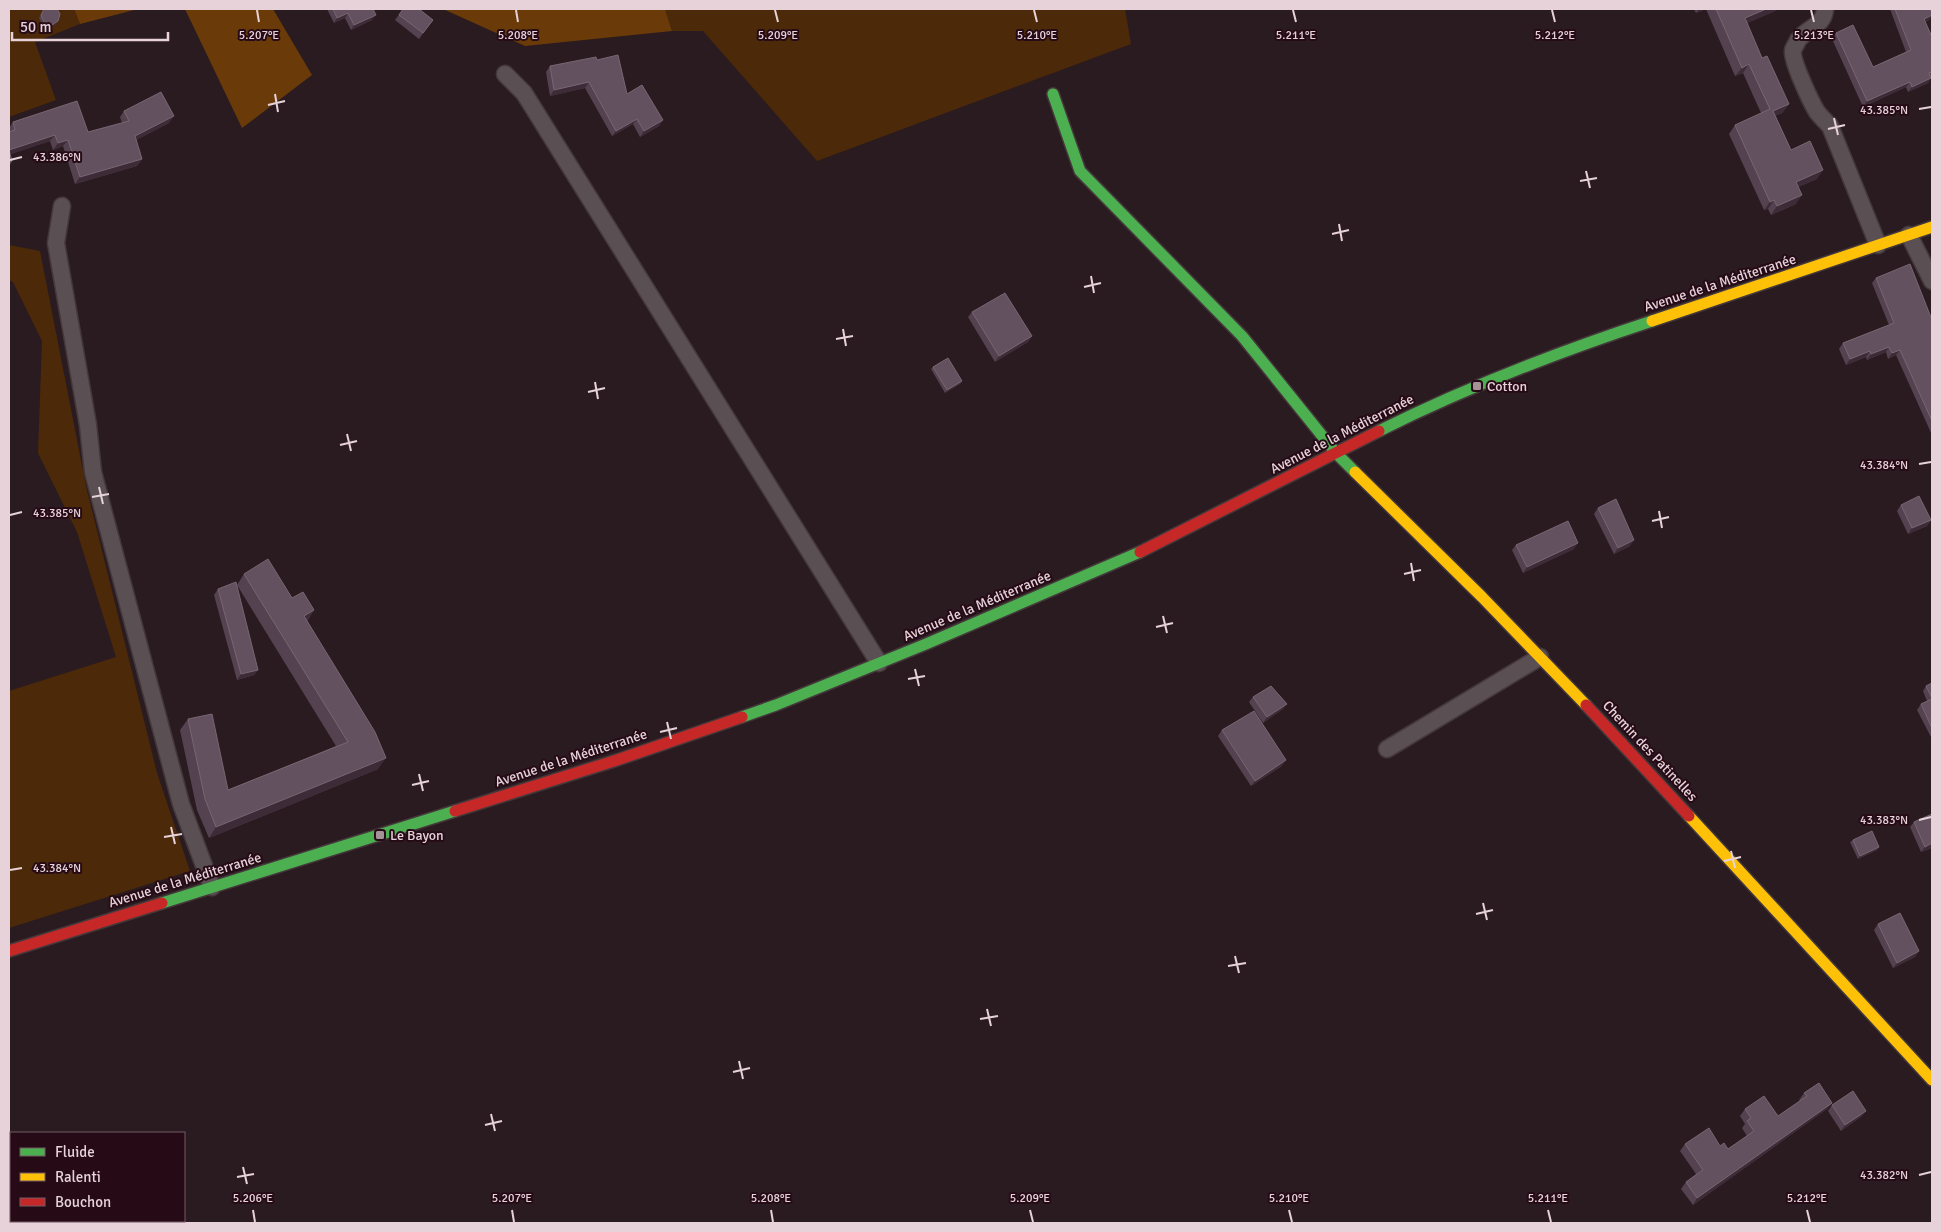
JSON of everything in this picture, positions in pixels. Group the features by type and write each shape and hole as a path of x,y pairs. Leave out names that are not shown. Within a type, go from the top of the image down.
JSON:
{"main road":[{"name":"Chemin des Patinelles","path":"1053,94 1080,171 1242,336 1336,453 1482,597 1623,743 1932,1080"},
{"name":"Avenue de la Méditerranée","path":"9,951 618,760 776,705 1143,551 1430,406 1519,368 1645,323 1932,227"}],"street":[{"path":"1825,9 1825,16 1819,23 1799,39 1793,50 1793,61 1817,112 1830,126 1878,246"},
{"path":"505,74 524,92 879,663"},
{"path":"62,206 56,243 88,425 94,472 181,804 212,887"},
{"path":"1909,235 1932,282"},
{"path":"1387,749 1540,658"}],"shaded area":[{"path":"9,9 74,9 80,24 35,42 56,100 9,117"},
{"path":"74,9 138,9 80,24"},
{"path":"185,9 273,9 312,75 242,128"},
{"path":"443,9 665,9 672,31 525,46"},
{"path":"665,9 1125,9 1131,44 817,161 703,31 672,31"},
{"path":"9,245 40,251 86,486 157,773 190,871 9,928 9,691 116,657 77,532 38,453 42,341 13,282 9,280"}],"building":[{"path":"44,9 57,9 60,14 58,21 52,25 45,24 41,15"},
{"path":"333,9 373,9 376,15 354,25 348,13 337,18"},
{"path":"403,9 419,9 433,20 423,33 399,15"},
{"path":"1716,9 1766,9 1745,18 1762,58 1767,56 1789,104 1773,111 1791,150 1810,141 1823,170 1796,182 1802,195 1777,206 1774,200 1770,202 1735,125 1770,109 1749,64 1742,68"},
{"path":"1895,9 1930,9 1932,15 1924,19 1932,37 1932,72 1929,73 1931,78 1912,87 1910,82 1867,101 1836,33 1853,25 1873,67 1911,50"},
{"path":"618,55 627,94 642,85 663,120 644,131 637,119 616,131 589,82 554,90 550,66 596,57 597,60"},
{"path":"161,92 174,116 135,136 142,159 80,177 68,140 58,143 55,135 9,150 9,132 15,130 13,122 77,101 88,132 129,121 124,111"},
{"path":"9,150 12,161 9,163"},
{"path":"1910,264 1932,320 1932,421 1900,350 1892,353 1889,347 1871,354 1870,351 1850,359 1843,343 1894,323 1876,278"},
{"path":"1005,293 1032,336 999,356 972,312"},
{"path":"948,358 962,381 947,390 933,367"},
{"path":"1919,496 1931,520 1912,528 1901,505"},
{"path":"1616,499 1634,540 1618,548 1598,508"},
{"path":"1568,521 1578,543 1527,567 1516,545"},
{"path":"268,559 292,598 303,592 314,610 304,616 375,732 386,758 216,827 205,799 188,719 212,714 228,790 348,742 244,574"},
{"path":"236,582 258,670 241,674 218,589"},
{"path":"1932,683 1932,698 1926,686"},
{"path":"1271,686 1287,704 1267,717 1253,697"},
{"path":"1932,699 1932,728 1921,704"},
{"path":"1254,711 1286,760 1255,781 1222,730"},
{"path":"1932,814 1932,843 1925,847 1914,822"},
{"path":"1872,831 1879,847 1860,856 1853,840"},
{"path":"1900,913 1919,951 1897,963 1878,924"},
{"path":"1819,1083 1832,1103 1697,1198 1686,1182 1703,1170 1685,1144 1709,1128 1720,1146 1724,1143 1728,1149 1754,1131 1747,1121 1751,1118 1745,1109 1764,1096 1778,1116 1807,1096 1804,1093"},
{"path":"1853,1091 1866,1111 1845,1125 1832,1105"}],"traffic: fast":[{"path":"1053,94 1080,171 1242,336 1336,453 1355,472"},
{"path":"1379,431 1513,371 1652,321"},
{"path":"742,717 926,644 1140,552"},
{"path":"162,903 455,811"}],"traffic: slow":[{"path":"1652,321 1932,227"},
{"path":"1355,472 1482,597 1586,705"},
{"path":"1689,816 1932,1080"}],"traffic: jam":[{"path":"1140,552 1379,431"},
{"path":"1586,705 1689,816"},
{"path":"455,811 617,760 742,717"},
{"path":"9,951 162,903"}],"place":[{"name":"Cotton","path":"1477,386"},
{"name":"Le Bayon","path":"380,835"}]}
